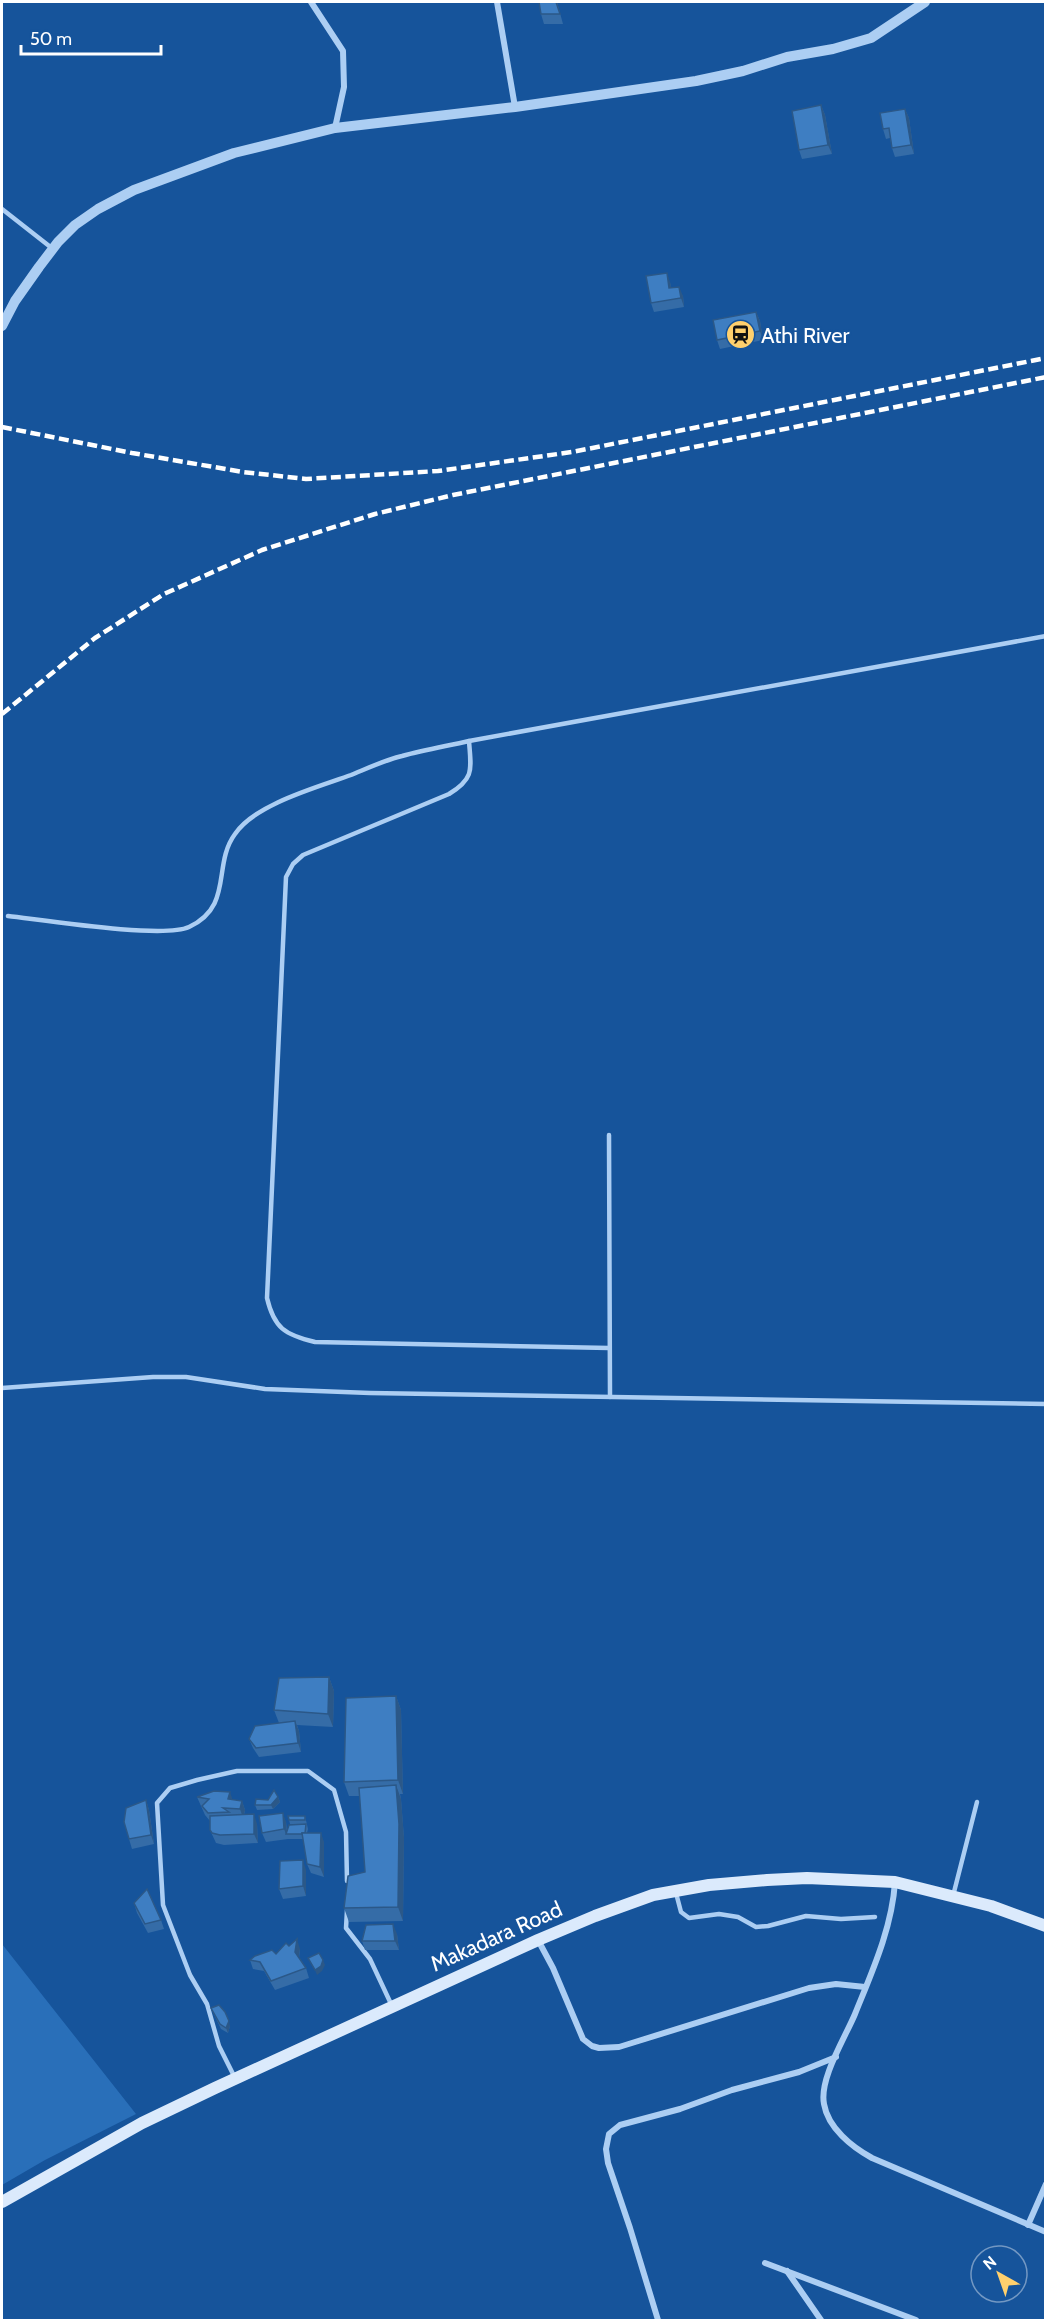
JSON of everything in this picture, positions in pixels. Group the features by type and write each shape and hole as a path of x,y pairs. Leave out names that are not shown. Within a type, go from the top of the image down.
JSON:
{"main road":[{"name":"Makadara Road","path":"2,2202 142,2123 392,2006 538,1940 624,1905 675,1890 718,1884 807,1878 895,1882 991,1906 1046,1926"}],"street":[{"path":"311,2 343,51 344,87 335,128"},
{"path":"497,2 515,107"},
{"path":"2,326 15,302 52,249 75,225 98,209 134,190 234,153 335,128 515,107 696,81 743,71 787,57 832,49 871,38 925,2"},
{"path":"895,1882 894,1903 888,1928 823,2092 824,2104 834,2124 849,2144 872,2158 1046,2232"},
{"path":"538,1940 553,1968 578,2032 587,2043 599,2048 618,2047 809,1988 836,1984 865,1987"},
{"path":"658,2320 608,2163 606,2149 609,2134 620,2125 799,2072 836,2057"},
{"path":"1028,2226 1046,2184"},
{"path":"765,2262 916,2320"},
{"path":"787,2271 821,2320"}],"lane":[{"path":"2,209 52,249"},
{"path":"8,916 152,931 186,928 204,919 217,901 228,847 235,833 248,821 277,802 400,756 469,741 1046,636"},
{"path":"469,741 471,772 463,785 449,794 303,855 293,864 286,877 267,1298 271,1313 279,1327 293,1337 315,1342 609,1348"},
{"path":"609,1135 610,1397"},
{"path":"2,1388 186,1377 265,1389 300,1391 1046,1404"},
{"path":"235,2079 219,2046 207,2004 190,1975 163,1905 157,1803 170,1788 197,1780 237,1772 308,1771 334,1790 346,1832 347,1893"},
{"path":"953,1896 977,1802"},
{"path":"675,1890 681,1912 689,1918 719,1914 738,1917 756,1927 806,1916 841,1919 875,1917"},
{"path":"347,1905 346,1928 370,1959 392,2006"}],"shaded area":[{"path":"2,1944 136,2114 45,2160 2,2185"}],"building":[{"path":"539,2 556,2 560,14 541,14"},
{"path":"821,105 828,145 799,150 792,111"},
{"path":"905,109 911,145 892,148 889,128 883,129 880,113"},
{"path":"667,273 669,288 679,287 681,298 651,303 646,276"},
{"path":"756,312 760,331 717,340 713,320"},
{"path":"329,1677 328,1714 274,1710 279,1678"},
{"path":"396,1696 398,1780 344,1782 346,1698"},
{"path":"295,1721 298,1743 256,1748 249,1739 255,1726"},
{"path":"396,1785 399,1824 398,1907 344,1908 348,1876 365,1872 359,1788"},
{"path":"274,1790 278,1797 271,1805 255,1805 256,1799 268,1800"},
{"path":"214,1791 230,1792 228,1799 242,1801 240,1809 223,1808 229,1812 208,1813 202,1806 209,1799 197,1797"},
{"path":"146,1800 151,1835 129,1839 124,1822 126,1808"},
{"path":"283,1813 284,1829 262,1833 259,1816"},
{"path":"254,1814 254,1834 220,1835 210,1830 210,1816"},
{"path":"288,1816 305,1816 305,1820 289,1820"},
{"path":"306,1824 305,1833 286,1834 289,1825"},
{"path":"302,1833 321,1833 320,1867 307,1864"},
{"path":"303,1860 303,1886 279,1889 280,1861"},
{"path":"147,1889 161,1920 145,1924 134,1903"},
{"path":"393,1924 395,1941 362,1941 366,1925"},
{"path":"297,1939 295,1952 306,1968 271,1981 260,1962 250,1960 272,1950 276,1954 286,1943 289,1946"},
{"path":"319,1953 323,1960 321,1966 315,1970 308,1958"},
{"path":"219,2005 229,2021 226,2028 220,2024 211,2008"}],"railway":[{"path":"2,427 243,472 306,479 438,471 572,452 1046,358"},
{"path":"2,714 95,638 164,594 262,550 375,514 453,495 1046,377"}],"place":[{"name":"Athi River","path":"740,335"}]}
